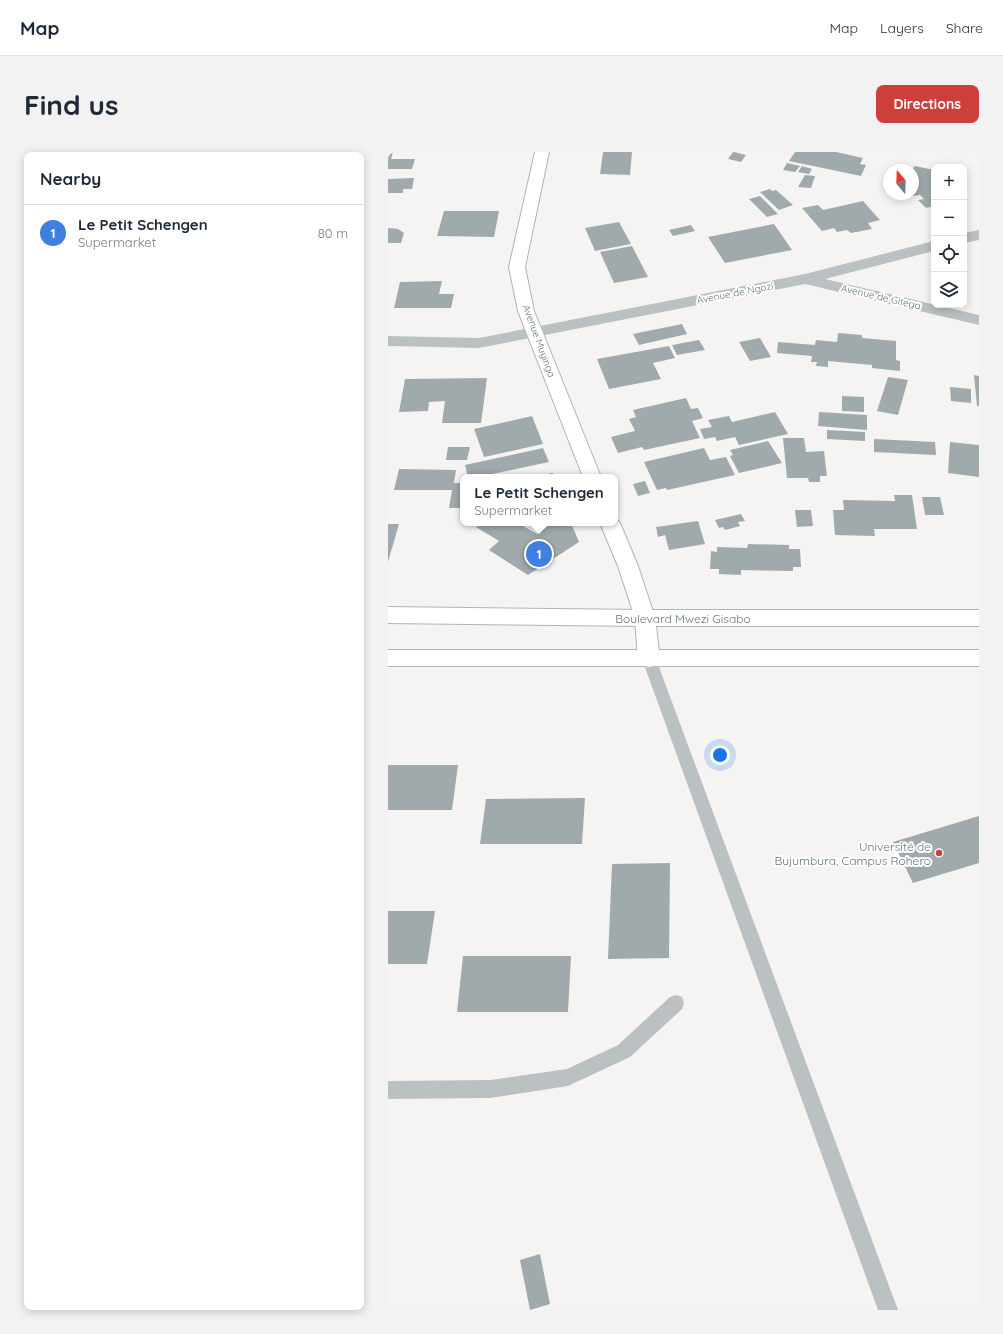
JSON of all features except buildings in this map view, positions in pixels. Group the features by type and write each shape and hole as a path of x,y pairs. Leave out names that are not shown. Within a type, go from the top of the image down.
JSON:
{"main road":[{"name":"Avenue Muyinga","path":"542,152 517,267 526,311 591,474"},
{"path":"611,526 628,566 645,618 649,659"},
{"name":"Boulevard Mwezi Gisabo","path":"388,615 645,618 979,618"},
{"path":"388,658 979,658"}],"street":[{"path":"967,237 979,234"},
{"name":"Avenue de Ngozi","path":"388,341 479,344 806,279 931,247"},
{"name":"Avenue de Gitega","path":"806,279 979,320"}],"lane":[{"path":"649,659 888,1310"},
{"path":"388,1090 490,1089 568,1077 624,1051 676,1003"}],"place":[{"name":"Le Petit Schengen","path":"539,554"},
{"name":"Université de Bujumbura, Campus Rohero","path":"939,853"}]}
